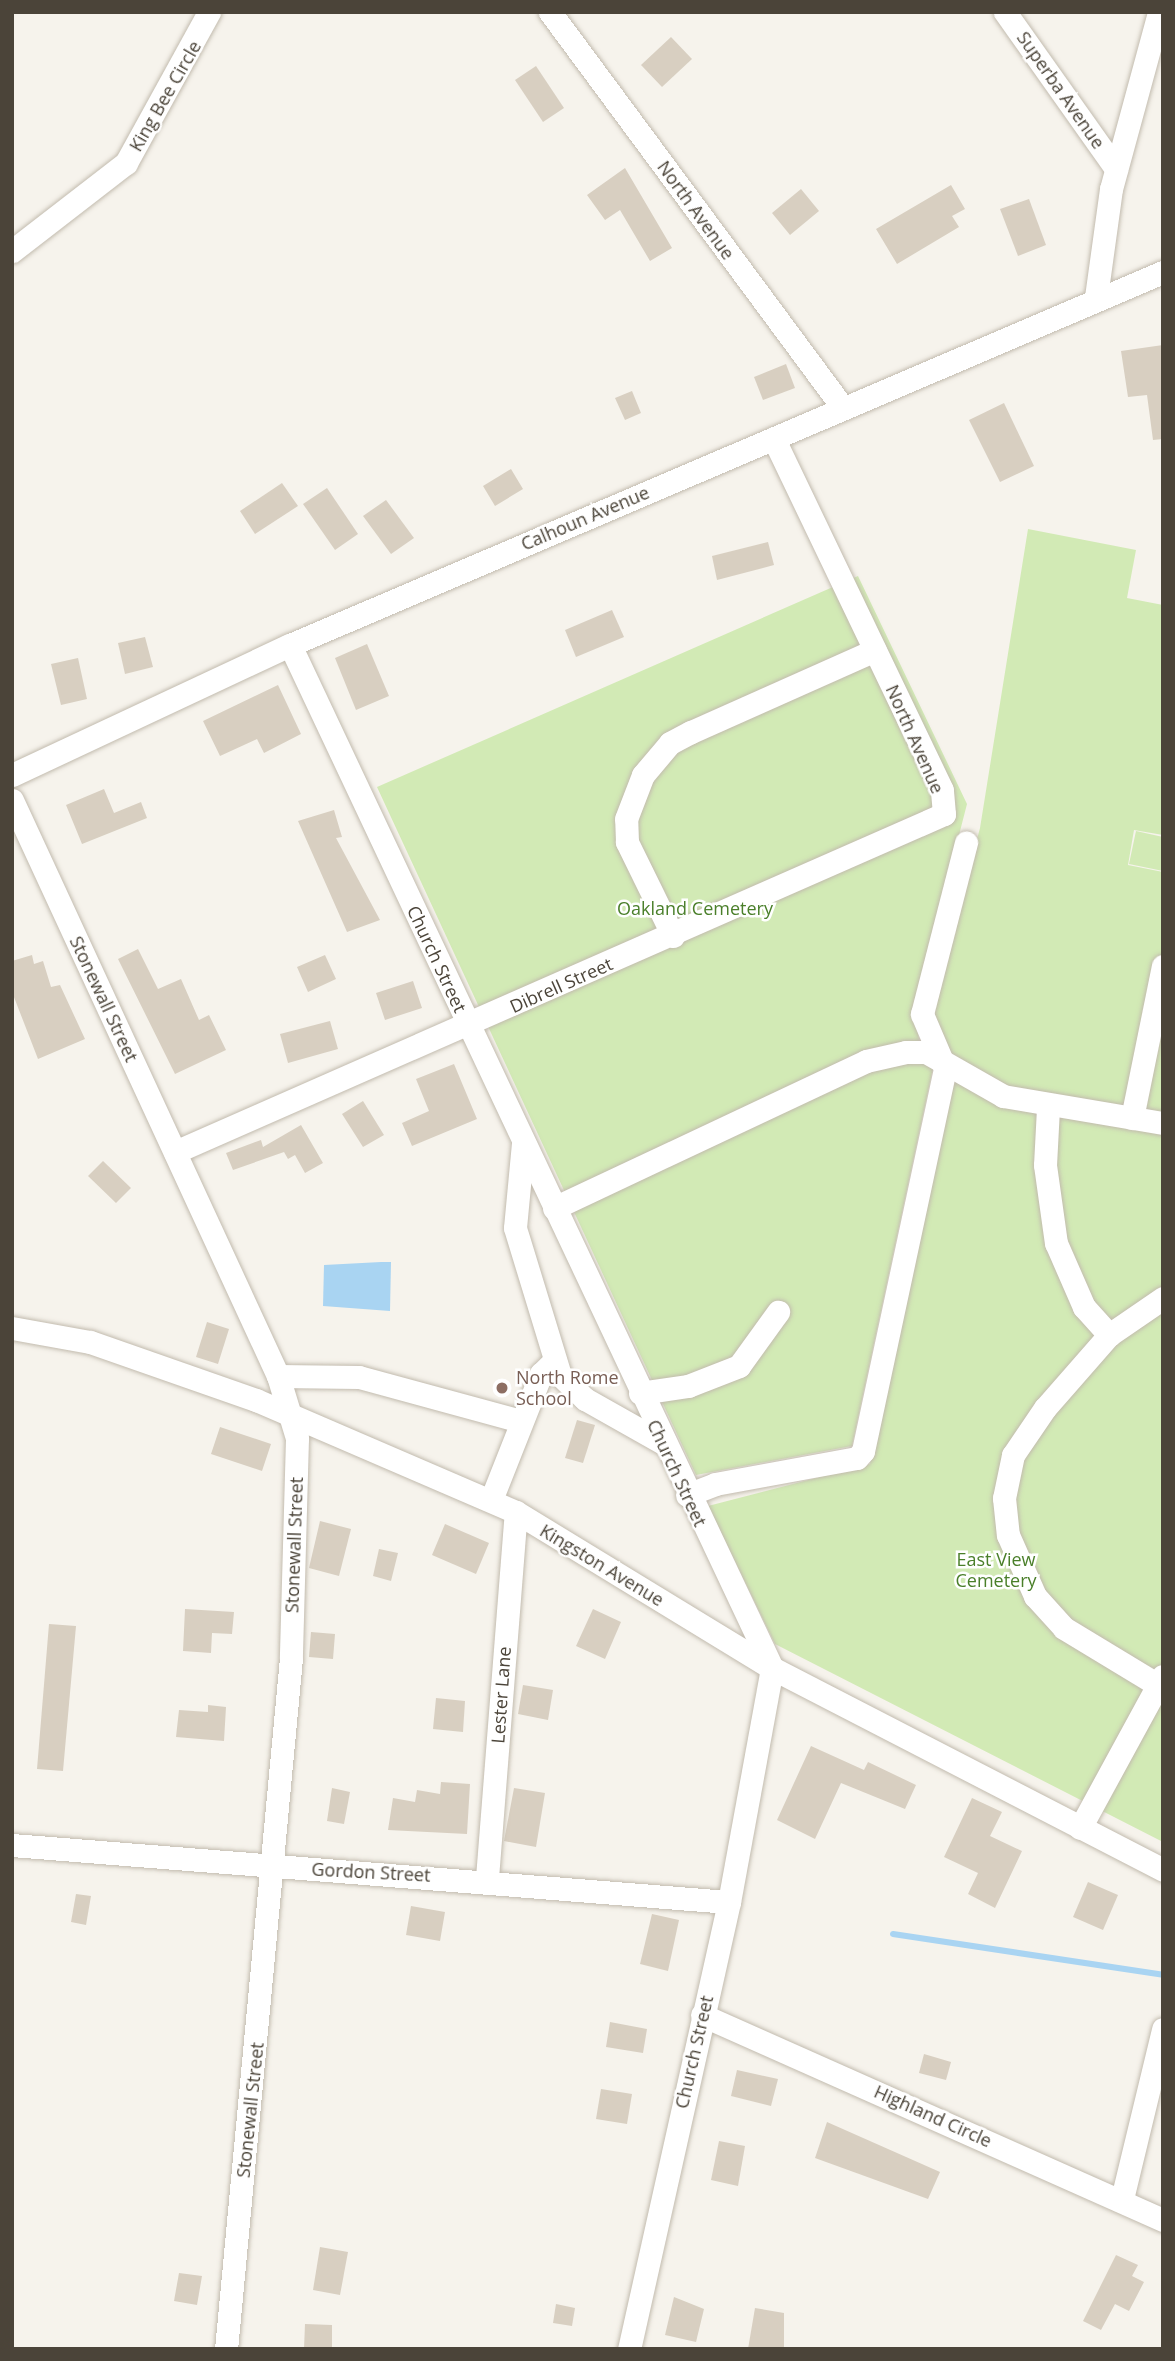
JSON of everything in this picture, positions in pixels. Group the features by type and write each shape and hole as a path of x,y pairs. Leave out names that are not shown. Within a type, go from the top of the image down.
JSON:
{"street":[{"name":"King Bee Circle","path":"12,251 126,163 209,12"},
{"name":"North Avenue","path":"550,12 842,407"},
{"name":"Superba Avenue","path":"1005,12 1116,169"},
{"path":"1096,297 1116,169 1159,12"},
{"name":"Calhoun Avenue","path":"12,775 290,645 1096,297 1163,272"},
{"name":"North Avenue","path":"774,438 942,790 944,814"},
{"name":"Church Street","path":"290,645 687,1495 772,1668 729,1902 629,2349"},
{"path":"673,936 627,842 625,819 643,775 670,743 875,650"},
{"name":"Stonewall Street","path":"12,800 278,1376 297,1438 291,1658 274,1867 226,2349"},
{"name":"Dibrell Street","path":"175,1152 673,936 944,814"},
{"path":"687,1495 715,1484 857,1458 863,1451 945,1068 922,1014 966,844"},
{"path":"1132,1118 1163,965"},
{"path":"554,1208 866,1061 926,1052 945,1068 1003,1096 1048,1108 1163,1123"},
{"path":"1048,1108 1045,1165 1056,1243 1084,1307 1108,1335"},
{"path":"523,1143 515,1228 554,1361 584,1399 663,1443"},
{"path":"1080,1828 1161,1682 1064,1628 1035,1597 1008,1535 1004,1498 1013,1455 1108,1335 1163,1298"},
{"path":"640,1393 688,1386 739,1366 778,1312"},
{"name":"Kingston Avenue","path":"12,1328 90,1342 291,1412 491,1500 516,1512 772,1668 1163,1870"},
{"path":"491,1500 541,1374 554,1361"},
{"path":"278,1376 359,1377 521,1421"},
{"name":"Lester Lane","path":"487,1878 516,1512"},
{"name":"Gordon Street","path":"12,1844 274,1867 487,1878 729,1902"},
{"name":"Highland Circle","path":"702,2015 1122,2199 1163,2220"},
{"path":"1122,2199 1163,2029"}],"green space":[{"name":"East View Cemetery","path":"1028,529 1136,550 1127,598 1163,605 1163,835 1134,830 1128,865 1163,872 1163,1842 775,1644 708,1506 870,1464 955,1063 931,1009 980,828"},
{"name":"Oakland Cemetery","path":"858,576 967,804 915,1006 919,1041 933,1068 852,1446 696,1475 377,787"},
{"path":"1136,831 1163,837 1163,871 1129,864"}],"water":[{"path":"391,1262 390,1311 323,1306 324,1265"}],"building":[{"path":"671,37 692,59 662,87 641,65"},
{"path":"536,66 564,108 543,122 515,80"},
{"path":"625,168 672,248 650,261 620,210 605,220 587,195"},
{"path":"951,185 965,209 952,216 959,227 897,264 876,229"},
{"path":"801,189 819,211 790,235 772,213"},
{"path":"1029,199 1046,245 1018,256 1000,209"},
{"path":"1163,345 1163,439 1153,440 1147,395 1128,397 1121,351"},
{"path":"786,364 795,388 763,400 754,377"},
{"path":"632,391 641,413 625,420 615,398"},
{"path":"1004,403 1034,466 1000,482 969,420"},
{"path":"511,469 523,489 495,506 483,486"},
{"path":"282,483 298,506 255,534 240,511"},
{"path":"327,488 358,534 335,550 303,504"},
{"path":"386,500 414,538 391,554 363,516"},
{"path":"768,542 774,565 717,580 712,556"},
{"path":"612,610 624,637 576,657 565,630"},
{"path":"145,637 153,667 125,674 118,643"},
{"path":"367,644 389,696 356,710 335,658"},
{"path":"78,658 87,699 61,705 51,664"},
{"path":"278,685 301,734 264,753 257,739 220,756 203,721"},
{"path":"104,789 114,813 141,802 147,818 82,844 66,805"},
{"path":"334,810 342,837 336,838 380,920 347,932 298,821"},
{"path":"138,949 158,989 181,979 199,1020 209,1015 226,1050 175,1074 118,959"},
{"path":"32,955 34,964 43,961 51,987 60,985 85,1039 38,1059 12,992 12,961"},
{"path":"325,955 336,979 308,992 297,967"},
{"path":"413,981 422,1008 385,1020 376,993"},
{"path":"330,1021 338,1049 288,1063 280,1034"},
{"path":"454,1064 477,1119 412,1146 402,1123 429,1111 416,1079"},
{"path":"363,1101 384,1135 363,1147 342,1114"},
{"path":"301,1125 323,1163 305,1173 295,1155 288,1159 284,1152 233,1170 226,1153 261,1140 263,1147"},
{"path":"103,1161 131,1188 116,1203 88,1176"},
{"path":"207,1322 229,1329 218,1364 196,1357"},
{"path":"577,1420 595,1425 583,1463 565,1458"},
{"path":"220,1427 271,1444 262,1471 211,1454"},
{"path":"320,1521 351,1529 339,1576 309,1568"},
{"path":"445,1524 489,1543 476,1574 432,1555"},
{"path":"379,1549 398,1553 391,1581 373,1576"},
{"path":"185,1609 234,1612 232,1634 212,1633 211,1653 183,1651"},
{"path":"593,1609 621,1622 605,1659 576,1646"},
{"path":"49,1624 76,1626 63,1771 37,1769"},
{"path":"311,1632 335,1634 333,1659 309,1657"},
{"path":"523,1685 553,1690 548,1720 518,1714"},
{"path":"436,1698 465,1701 463,1732 433,1729"},
{"path":"208,1705 226,1707 224,1741 176,1737 179,1710 208,1712"},
{"path":"811,1746 864,1770 868,1762 916,1785 905,1809 841,1783 815,1839 777,1820"},
{"path":"441,1782 470,1784 467,1834 388,1830 393,1798 415,1802 417,1790 440,1794"},
{"path":"332,1788 350,1792 344,1824 327,1821"},
{"path":"514,1788 545,1793 536,1847 504,1841"},
{"path":"972,1798 1002,1812 990,1836 1022,1851 995,1908 968,1894 978,1873 944,1857"},
{"path":"1088,1882 1118,1895 1103,1930 1073,1917"},
{"path":"76,1894 91,1896 86,1925 71,1922"},
{"path":"411,1906 445,1912 440,1941 406,1935"},
{"path":"652,1914 679,1920 668,1971 640,1964"},
{"path":"610,2022 647,2029 643,2053 606,2047"},
{"path":"924,2054 951,2062 946,2080 919,2073"},
{"path":"737,2070 778,2079 771,2106 731,2096"},
{"path":"601,2089 632,2094 627,2124 596,2119"},
{"path":"827,2122 940,2172 928,2199 815,2158"},
{"path":"719,2141 745,2146 738,2186 711,2180"},
{"path":"320,2247 348,2252 340,2295 313,2290"},
{"path":"1116,2255 1138,2265 1132,2276 1144,2282 1129,2311 1115,2304 1101,2330 1083,2321"},
{"path":"179,2273 202,2276 197,2305 174,2301"},
{"path":"674,2297 704,2309 696,2342 665,2335"},
{"path":"556,2304 575,2308 572,2326 553,2323"},
{"path":"755,2308 784,2313 784,2349 748,2349"},
{"path":"305,2324 332,2325 332,2349 304,2349"}],"waterway":[{"path":"893,1934 1163,1975"}],"place":[{"name":"North Rome School","path":"502,1388"}]}
